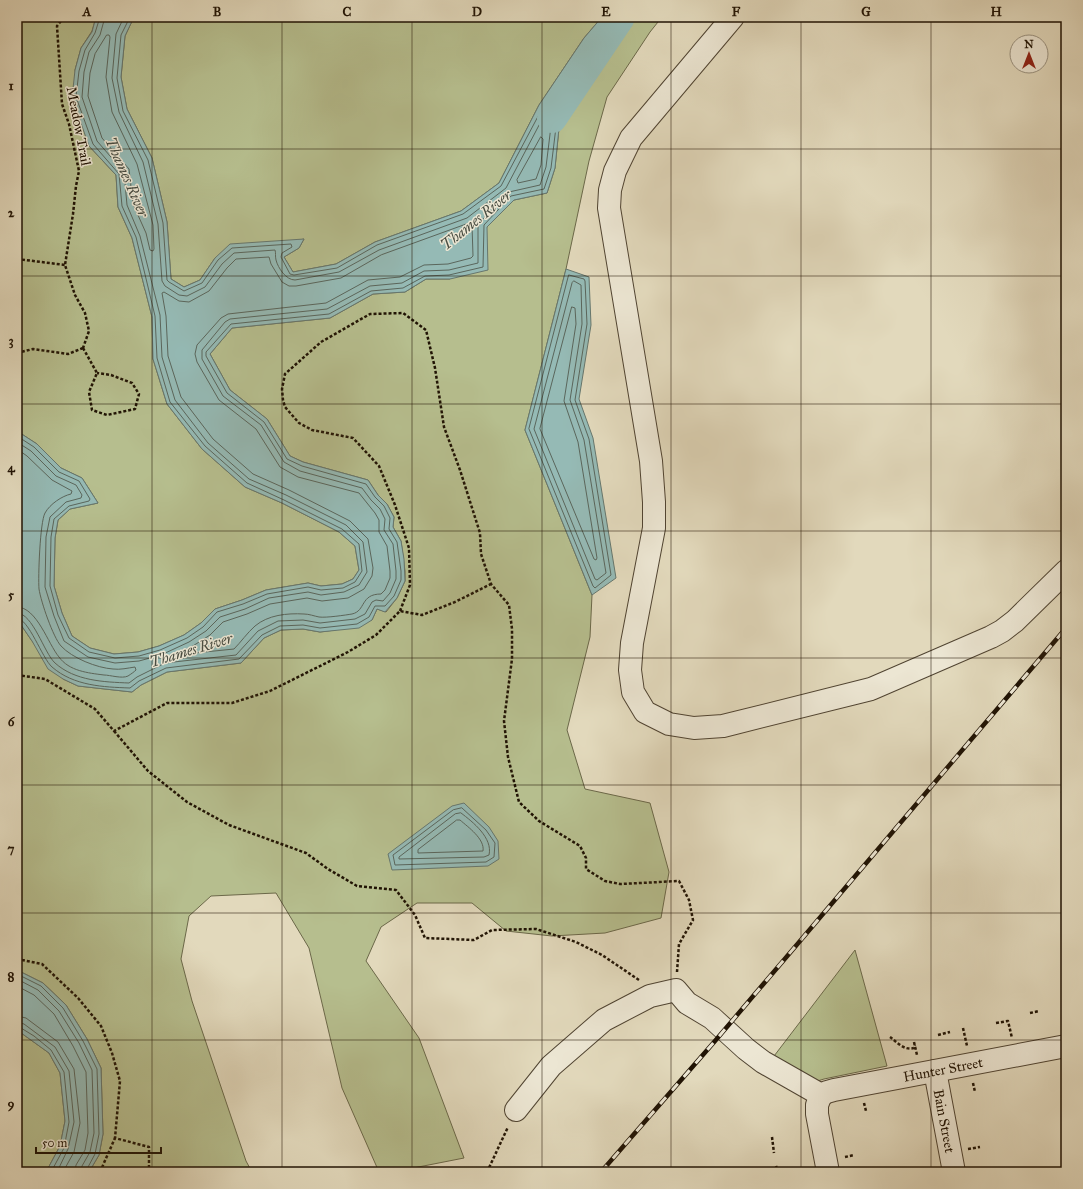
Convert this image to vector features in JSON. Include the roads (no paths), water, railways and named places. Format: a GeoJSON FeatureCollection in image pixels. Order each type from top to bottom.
{"type":"FeatureCollection","features":[{"type":"Feature","properties":{"kind":"street"},"geometry":{"type":"LineString","coordinates":[[733,17],[631,138],[615,171],[610,190],[609,208],[651,461],[654,502],[654,528],[632,643],[630,670],[632,692],[645,712],[669,724],[694,728],[723,726],[845,697],[871,689],[991,637],[1014,622],[1066,571]]}},
{"type":"Feature","properties":{"kind":"street"},"geometry":{"type":"LineString","coordinates":[[516,1110],[551,1066],[604,1020],[650,996],[676,990],[687,1003],[712,1018],[762,1062],[821,1096],[817,1105],[817,1114],[828,1172]]}},
{"type":"Feature","properties":{"kind":"street","name":"Hunter Street"},"geometry":{"type":"LineString","coordinates":[[821,1096],[826,1092],[834,1090],[1066,1046]]}},
{"type":"Feature","properties":{"kind":"street","name":"Bain Street"},"geometry":{"type":"LineString","coordinates":[[935,1071],[954,1172]]}},
{"type":"Feature","properties":{"kind":"water"},"geometry":{"type":"Polygon","coordinates":[[[96,17],[134,17],[125,36],[121,77],[127,109],[152,158],[167,222],[171,279],[184,287],[200,280],[215,258],[230,244],[304,239],[299,248],[284,257],[293,272],[336,264],[375,242],[461,211],[499,183],[539,105],[584,38],[602,17],[629,17],[577,78],[559,128],[555,168],[547,193],[514,200],[487,227],[488,270],[450,279],[426,279],[405,292],[373,294],[330,318],[232,328],[210,354],[230,390],[267,419],[290,456],[303,462],[368,480],[378,495],[387,504],[394,517],[393,527],[401,541],[404,559],[405,581],[397,598],[385,612],[377,609],[372,620],[359,628],[320,632],[303,629],[281,630],[264,638],[241,663],[167,672],[141,685],[132,692],[78,686],[63,679],[48,669],[17,619],[17,431],[37,444],[61,468],[82,478],[98,503],[70,509],[58,520],[55,538],[54,586],[62,613],[72,636],[90,648],[114,654],[138,652],[159,646],[184,635],[201,623],[215,609],[266,590],[308,583],[321,586],[342,584],[353,579],[359,570],[355,546],[339,532],[282,503],[245,487],[202,449],[167,404],[153,359],[152,317],[132,238],[118,207],[116,175],[89,146],[72,98],[75,70],[81,48],[92,32],[96,17]]]}},
{"type":"Feature","properties":{"kind":"water"},"geometry":{"type":"Polygon","coordinates":[[[566,269],[589,277],[591,325],[579,399],[593,438],[616,578],[592,595],[525,430],[566,269]]]}},
{"type":"Feature","properties":{"kind":"water"},"geometry":{"type":"Polygon","coordinates":[[[464,803],[489,827],[498,841],[499,859],[488,866],[392,870],[388,854],[452,806],[464,803]]]}},
{"type":"Feature","properties":{"kind":"water"},"geometry":{"type":"Polygon","coordinates":[[[17,970],[43,983],[66,1005],[87,1039],[101,1068],[103,1134],[99,1155],[89,1172],[46,1172],[60,1146],[65,1121],[60,1073],[49,1053],[17,1030],[17,970]]]}},
{"type":"Feature","properties":{"kind":"waterway","name":"Thames River"},"geometry":{"type":"LineString","coordinates":[[552,118],[620,17]]}},
{"type":"Feature","properties":{"kind":"railway"},"geometry":{"type":"LineString","coordinates":[[601,1172],[715,1041],[1066,628]]}}]}
